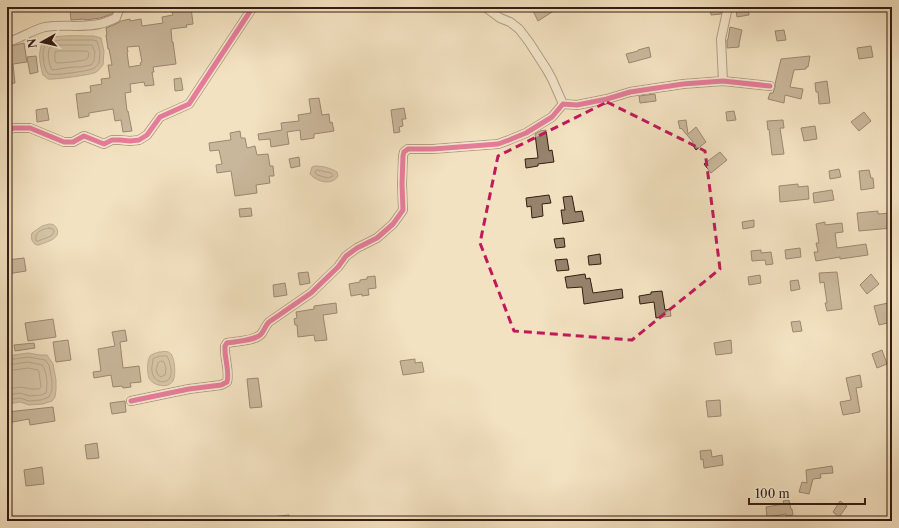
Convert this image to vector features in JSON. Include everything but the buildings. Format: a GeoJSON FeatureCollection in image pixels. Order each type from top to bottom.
{"type":"FeatureCollection","features":[{"type":"Feature","properties":{"kind":"street"},"geometry":{"type":"LineString","coordinates":[[7,42],[15,40],[30,32],[47,27],[60,25],[82,26],[107,22],[116,18],[120,7]]}},
{"type":"Feature","properties":{"kind":"street"},"geometry":{"type":"LineString","coordinates":[[7,130],[14,128],[30,128],[64,142],[74,142],[84,136],[104,144],[112,140],[139,140],[147,136],[160,117],[189,104],[253,7]]}},
{"type":"Feature","properties":{"kind":"street"},"geometry":{"type":"LineString","coordinates":[[485,7],[519,29],[547,70],[563,104]]}},
{"type":"Feature","properties":{"kind":"street"},"geometry":{"type":"LineString","coordinates":[[723,82],[721,39],[728,7]]}},
{"type":"Feature","properties":{"kind":"street"},"geometry":{"type":"LineString","coordinates":[[563,104],[577,105],[607,100],[630,92],[683,84],[723,82],[770,86]]}},
{"type":"Feature","properties":{"kind":"street"},"geometry":{"type":"LineString","coordinates":[[131,401],[189,389],[221,385],[226,382],[228,376],[224,351],[227,343],[256,338],[262,334],[268,322],[311,294],[338,267],[346,256],[357,248],[377,238],[394,224],[403,210],[403,156],[404,152],[408,149],[433,149],[498,144],[526,133],[552,117],[563,104]]}},
{"type":"Feature","properties":{"kind":"highlighted area"},"geometry":{"type":"Polygon","coordinates":[[[607,102],[705,151],[720,269],[632,340],[514,331],[480,243],[498,156],[607,102]]]}},
{"type":"Feature","properties":{"kind":"water"},"geometry":{"type":"Polygon","coordinates":[[[62,36],[94,36],[101,38],[104,51],[103,65],[97,72],[51,79],[48,79],[43,75],[40,49],[43,40],[62,36]]]}},
{"type":"Feature","properties":{"kind":"water"},"geometry":{"type":"Polygon","coordinates":[[[315,166],[332,169],[337,172],[338,176],[332,181],[320,181],[310,174],[312,167],[315,166]]]}},
{"type":"Feature","properties":{"kind":"water"},"geometry":{"type":"Polygon","coordinates":[[[49,224],[54,225],[57,229],[58,232],[55,238],[39,245],[35,244],[32,239],[32,233],[42,226],[49,224]]]}},
{"type":"Feature","properties":{"kind":"water"},"geometry":{"type":"Polygon","coordinates":[[[159,352],[168,352],[171,354],[174,363],[175,371],[173,381],[164,386],[157,385],[151,381],[148,376],[149,358],[150,356],[159,352]]]}},
{"type":"Feature","properties":{"kind":"water"},"geometry":{"type":"Polygon","coordinates":[[[28,353],[47,355],[53,364],[56,380],[55,397],[52,401],[43,404],[29,405],[20,402],[7,404],[7,356],[28,353]]]}},
{"type":"Feature","properties":{"kind":"cycle path"},"geometry":{"type":"LineString","coordinates":[[7,130],[14,128],[30,128],[64,142],[73,142],[84,136],[104,144],[112,140],[139,140],[147,135],[160,117],[189,104],[253,7]]}},
{"type":"Feature","properties":{"kind":"cycle path"},"geometry":{"type":"LineString","coordinates":[[131,401],[189,389],[221,385],[227,382],[228,373],[225,351],[225,346],[227,343],[256,338],[259,336],[269,322],[311,293],[338,267],[346,256],[357,248],[377,238],[393,224],[403,210],[403,156],[404,152],[408,149],[433,149],[498,144],[526,133],[552,117],[563,104],[577,105],[607,99],[630,92],[683,84],[723,81],[770,86]]}}]}
